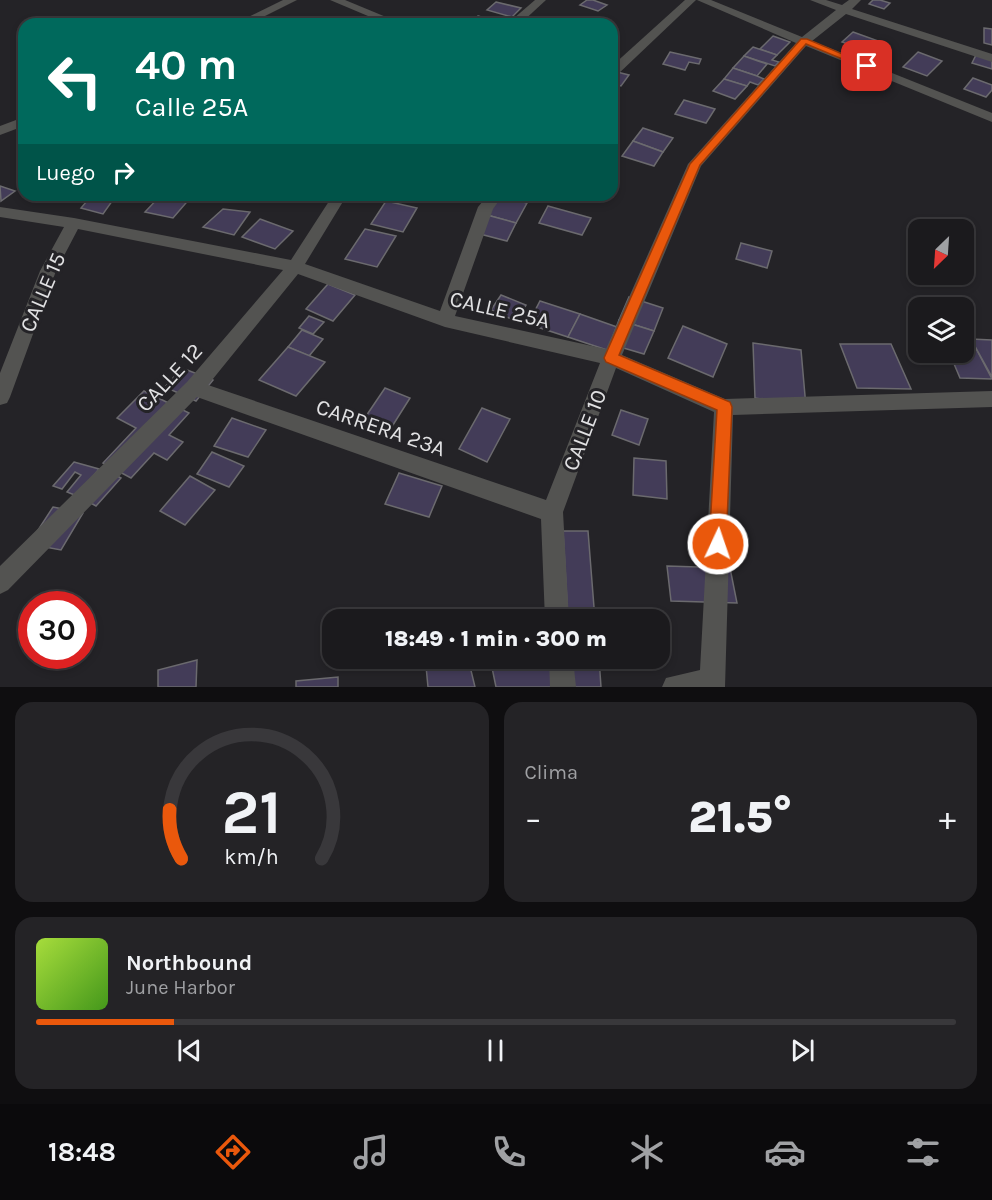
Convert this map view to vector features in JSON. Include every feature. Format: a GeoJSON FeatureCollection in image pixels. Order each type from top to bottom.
{"type":"FeatureCollection","features":[{"type":"Feature","properties":{"kind":"street"},"geometry":{"type":"LineString","coordinates":[[253,18],[292,0]]}},
{"type":"Feature","properties":{"kind":"street"},"geometry":{"type":"LineString","coordinates":[[335,0],[382,18]]}},
{"type":"Feature","properties":{"kind":"street"},"geometry":{"type":"LineString","coordinates":[[618,67],[691,0]]}},
{"type":"Feature","properties":{"kind":"street"},"geometry":{"type":"LineString","coordinates":[[702,0],[992,118]]}},
{"type":"Feature","properties":{"kind":"street"},"geometry":{"type":"LineString","coordinates":[[815,0],[850,5],[992,58]]}},
{"type":"Feature","properties":{"kind":"street"},"geometry":{"type":"LineString","coordinates":[[519,18],[536,1]]}},
{"type":"Feature","properties":{"kind":"street","name":"CALLE 10"},"geometry":{"type":"LineString","coordinates":[[556,609],[552,512],[611,358],[695,164],[804,41],[850,5]]}},
{"type":"Feature","properties":{"kind":"street"},"geometry":{"type":"LineString","coordinates":[[0,131],[18,124]]}},
{"type":"Feature","properties":{"kind":"street","name":"CALLE 12"},"geometry":{"type":"LineString","coordinates":[[5,578],[194,388],[295,267],[336,201]]}},
{"type":"Feature","properties":{"kind":"street"},"geometry":{"type":"LineString","coordinates":[[444,320],[486,207],[491,201]]}},
{"type":"Feature","properties":{"kind":"street","name":"CALLE 25A"},"geometry":{"type":"LineString","coordinates":[[0,212],[74,223],[295,267],[444,320],[611,358],[724,407],[992,399]]}},
{"type":"Feature","properties":{"kind":"street","name":"CALLE 15"},"geometry":{"type":"LineString","coordinates":[[0,397],[48,271],[74,223]]}},
{"type":"Feature","properties":{"kind":"street","name":"CARRERA 23A"},"geometry":{"type":"LineString","coordinates":[[194,388],[552,512]]}},
{"type":"Feature","properties":{"kind":"street"},"geometry":{"type":"LineString","coordinates":[[675,687],[712,684],[724,407]]}},
{"type":"Feature","properties":{"kind":"street"},"geometry":{"type":"LineString","coordinates":[[562,669],[563,687]]}},
{"type":"Feature","properties":{"kind":"building"},"geometry":{"type":"Polygon","coordinates":[[[587,0],[607,5],[598,11],[580,5],[587,0]]]}},
{"type":"Feature","properties":{"kind":"building"},"geometry":{"type":"Polygon","coordinates":[[[873,0],[890,3],[884,9],[869,4],[873,0]]]}},
{"type":"Feature","properties":{"kind":"building"},"geometry":{"type":"Polygon","coordinates":[[[496,2],[521,8],[512,17],[487,10],[496,2]]]}},
{"type":"Feature","properties":{"kind":"building"},"geometry":{"type":"Polygon","coordinates":[[[984,28],[992,29],[992,45],[984,43],[984,28]]]}},
{"type":"Feature","properties":{"kind":"building"},"geometry":{"type":"Polygon","coordinates":[[[853,32],[881,42],[870,52],[842,42],[853,32]]]}},
{"type":"Feature","properties":{"kind":"building"},"geometry":{"type":"Polygon","coordinates":[[[773,36],[790,42],[777,55],[760,49],[773,36]]]}},
{"type":"Feature","properties":{"kind":"building"},"geometry":{"type":"Polygon","coordinates":[[[753,47],[777,55],[772,60],[779,62],[775,66],[744,56],[753,47]]]}},
{"type":"Feature","properties":{"kind":"building"},"geometry":{"type":"Polygon","coordinates":[[[670,52],[701,59],[699,64],[689,62],[685,70],[663,64],[670,52]]]}},
{"type":"Feature","properties":{"kind":"building"},"geometry":{"type":"Polygon","coordinates":[[[918,52],[942,61],[927,76],[903,67],[918,52]]]}},
{"type":"Feature","properties":{"kind":"building"},"geometry":{"type":"Polygon","coordinates":[[[976,55],[992,60],[992,69],[972,63],[976,55]]]}},
{"type":"Feature","properties":{"kind":"building"},"geometry":{"type":"Polygon","coordinates":[[[744,56],[767,64],[757,76],[733,68],[744,56]]]}},
{"type":"Feature","properties":{"kind":"building"},"geometry":{"type":"Polygon","coordinates":[[[733,68],[764,79],[758,85],[750,82],[747,86],[724,79],[733,68]]]}},
{"type":"Feature","properties":{"kind":"building"},"geometry":{"type":"Polygon","coordinates":[[[618,72],[629,75],[621,86],[618,85],[618,72]]]}},
{"type":"Feature","properties":{"kind":"building"},"geometry":{"type":"Polygon","coordinates":[[[973,78],[992,85],[992,90],[986,97],[964,89],[973,78]]]}},
{"type":"Feature","properties":{"kind":"building"},"geometry":{"type":"Polygon","coordinates":[[[724,79],[747,86],[735,99],[713,91],[724,79]]]}},
{"type":"Feature","properties":{"kind":"building"},"geometry":{"type":"Polygon","coordinates":[[[684,100],[715,109],[706,123],[675,114],[684,100]]]}},
{"type":"Feature","properties":{"kind":"building"},"geometry":{"type":"Polygon","coordinates":[[[643,128],[673,138],[663,152],[633,141],[643,128]]]}},
{"type":"Feature","properties":{"kind":"building"},"geometry":{"type":"Polygon","coordinates":[[[633,141],[663,152],[654,166],[622,156],[633,141]]]}},
{"type":"Feature","properties":{"kind":"building"},"geometry":{"type":"Polygon","coordinates":[[[0,186],[15,191],[1,201],[0,186]]]}},
{"type":"Feature","properties":{"kind":"building"},"geometry":{"type":"Polygon","coordinates":[[[87,201],[112,201],[103,214],[81,208],[87,201]]]}},
{"type":"Feature","properties":{"kind":"building"},"geometry":{"type":"Polygon","coordinates":[[[155,201],[188,201],[173,218],[145,212],[155,201]]]}},
{"type":"Feature","properties":{"kind":"building"},"geometry":{"type":"Polygon","coordinates":[[[386,201],[417,208],[403,232],[371,224],[386,201]]]}},
{"type":"Feature","properties":{"kind":"building"},"geometry":{"type":"Polygon","coordinates":[[[495,201],[527,203],[516,223],[487,215],[495,201]]]}},
{"type":"Feature","properties":{"kind":"building"},"geometry":{"type":"Polygon","coordinates":[[[548,206],[591,218],[582,235],[539,223],[548,206]]]}},
{"type":"Feature","properties":{"kind":"building"},"geometry":{"type":"Polygon","coordinates":[[[223,209],[250,212],[234,235],[203,227],[223,209]]]}},
{"type":"Feature","properties":{"kind":"building"},"geometry":{"type":"Polygon","coordinates":[[[487,215],[516,223],[507,241],[476,233],[487,215]]]}},
{"type":"Feature","properties":{"kind":"building"},"geometry":{"type":"Polygon","coordinates":[[[260,219],[293,231],[275,249],[242,237],[260,219]]]}},
{"type":"Feature","properties":{"kind":"building"},"geometry":{"type":"Polygon","coordinates":[[[365,229],[396,236],[377,267],[345,259],[365,229]]]}},
{"type":"Feature","properties":{"kind":"building"},"geometry":{"type":"Polygon","coordinates":[[[741,243],[772,251],[767,268],[736,259],[741,243]]]}},
{"type":"Feature","properties":{"kind":"building"},"geometry":{"type":"Polygon","coordinates":[[[328,284],[355,295],[333,321],[306,309],[328,284]]]}},
{"type":"Feature","properties":{"kind":"building"},"geometry":{"type":"Polygon","coordinates":[[[501,295],[526,305],[516,321],[491,310],[501,295]]]}},
{"type":"Feature","properties":{"kind":"building"},"geometry":{"type":"Polygon","coordinates":[[[629,297],[663,308],[654,331],[619,320],[629,297]]]}},
{"type":"Feature","properties":{"kind":"building"},"geometry":{"type":"Polygon","coordinates":[[[540,301],[580,314],[568,337],[528,324],[540,301]]]}},
{"type":"Feature","properties":{"kind":"building"},"geometry":{"type":"Polygon","coordinates":[[[580,314],[617,327],[607,350],[568,337],[580,314]]]}},
{"type":"Feature","properties":{"kind":"building"},"geometry":{"type":"Polygon","coordinates":[[[309,316],[324,322],[313,334],[299,328],[309,316]]]}},
{"type":"Feature","properties":{"kind":"building"},"geometry":{"type":"Polygon","coordinates":[[[619,320],[654,331],[644,354],[610,344],[619,320]]]}},
{"type":"Feature","properties":{"kind":"building"},"geometry":{"type":"Polygon","coordinates":[[[683,326],[727,344],[713,377],[668,358],[683,326]]]}},
{"type":"Feature","properties":{"kind":"building"},"geometry":{"type":"Polygon","coordinates":[[[302,330],[323,339],[309,356],[288,347],[302,330]]]}},
{"type":"Feature","properties":{"kind":"building"},"geometry":{"type":"Polygon","coordinates":[[[974,339],[992,340],[992,377],[974,344],[974,339]]]}},
{"type":"Feature","properties":{"kind":"building"},"geometry":{"type":"Polygon","coordinates":[[[753,343],[801,350],[806,407],[755,398],[753,343]]]}},
{"type":"Feature","properties":{"kind":"building"},"geometry":{"type":"Polygon","coordinates":[[[840,344],[891,344],[911,389],[857,388],[840,344]]]}},
{"type":"Feature","properties":{"kind":"building"},"geometry":{"type":"Polygon","coordinates":[[[974,345],[992,379],[960,378],[954,363],[974,363],[974,345]]]}},
{"type":"Feature","properties":{"kind":"building"},"geometry":{"type":"Polygon","coordinates":[[[288,347],[325,362],[296,396],[259,380],[288,347]]]}},
{"type":"Feature","properties":{"kind":"building"},"geometry":{"type":"Polygon","coordinates":[[[182,368],[213,380],[196,401],[165,387],[182,368]]]}},
{"type":"Feature","properties":{"kind":"building"},"geometry":{"type":"Polygon","coordinates":[[[385,388],[410,398],[386,436],[360,425],[385,388]]]}},
{"type":"Feature","properties":{"kind":"building"},"geometry":{"type":"Polygon","coordinates":[[[144,391],[189,413],[169,435],[183,442],[167,460],[154,453],[131,478],[103,463],[136,428],[117,418],[144,391]]]}},
{"type":"Feature","properties":{"kind":"building"},"geometry":{"type":"Polygon","coordinates":[[[482,408],[510,419],[487,462],[459,449],[482,408]]]}},
{"type":"Feature","properties":{"kind":"building"},"geometry":{"type":"Polygon","coordinates":[[[621,410],[648,419],[639,445],[612,435],[621,410]]]}},
{"type":"Feature","properties":{"kind":"building"},"geometry":{"type":"Polygon","coordinates":[[[232,418],[266,430],[248,457],[214,446],[232,418]]]}},
{"type":"Feature","properties":{"kind":"building"},"geometry":{"type":"Polygon","coordinates":[[[212,452],[244,466],[229,487],[197,474],[212,452]]]}},
{"type":"Feature","properties":{"kind":"building"},"geometry":{"type":"Polygon","coordinates":[[[634,458],[666,461],[667,499],[633,495],[634,458]]]}},
{"type":"Feature","properties":{"kind":"building"},"geometry":{"type":"Polygon","coordinates":[[[74,462],[99,469],[77,496],[67,492],[81,475],[75,472],[62,489],[53,486],[74,462]]]}},
{"type":"Feature","properties":{"kind":"building"},"geometry":{"type":"Polygon","coordinates":[[[106,470],[121,478],[96,506],[80,497],[106,470]]]}},
{"type":"Feature","properties":{"kind":"building"},"geometry":{"type":"Polygon","coordinates":[[[399,473],[442,486],[429,517],[385,504],[399,473]]]}},
{"type":"Feature","properties":{"kind":"building"},"geometry":{"type":"Polygon","coordinates":[[[190,476],[215,490],[185,525],[160,511],[190,476]]]}},
{"type":"Feature","properties":{"kind":"building"},"geometry":{"type":"Polygon","coordinates":[[[53,507],[83,513],[61,550],[29,544],[53,507]]]}},
{"type":"Feature","properties":{"kind":"building"},"geometry":{"type":"Polygon","coordinates":[[[563,531],[588,531],[594,609],[567,609],[563,531]]]}},
{"type":"Feature","properties":{"kind":"building"},"geometry":{"type":"Polygon","coordinates":[[[667,566],[730,568],[737,603],[671,601],[667,566]]]}},
{"type":"Feature","properties":{"kind":"building"},"geometry":{"type":"Polygon","coordinates":[[[197,660],[196,687],[158,687],[158,670],[197,660]]]}},
{"type":"Feature","properties":{"kind":"building"},"geometry":{"type":"Polygon","coordinates":[[[426,669],[471,669],[475,687],[428,687],[426,669]]]}},
{"type":"Feature","properties":{"kind":"building"},"geometry":{"type":"Polygon","coordinates":[[[492,669],[568,669],[571,687],[496,687],[492,669]]]}},
{"type":"Feature","properties":{"kind":"building"},"geometry":{"type":"Polygon","coordinates":[[[571,669],[600,669],[601,687],[572,687],[571,669]]]}},
{"type":"Feature","properties":{"kind":"building"},"geometry":{"type":"Polygon","coordinates":[[[338,677],[338,687],[296,687],[296,681],[338,677]]]}},
{"type":"Feature","properties":{"kind":"route"},"geometry":{"type":"LineString","coordinates":[[718,544],[724,407],[611,358],[695,164],[804,41],[867,66]]}}]}
